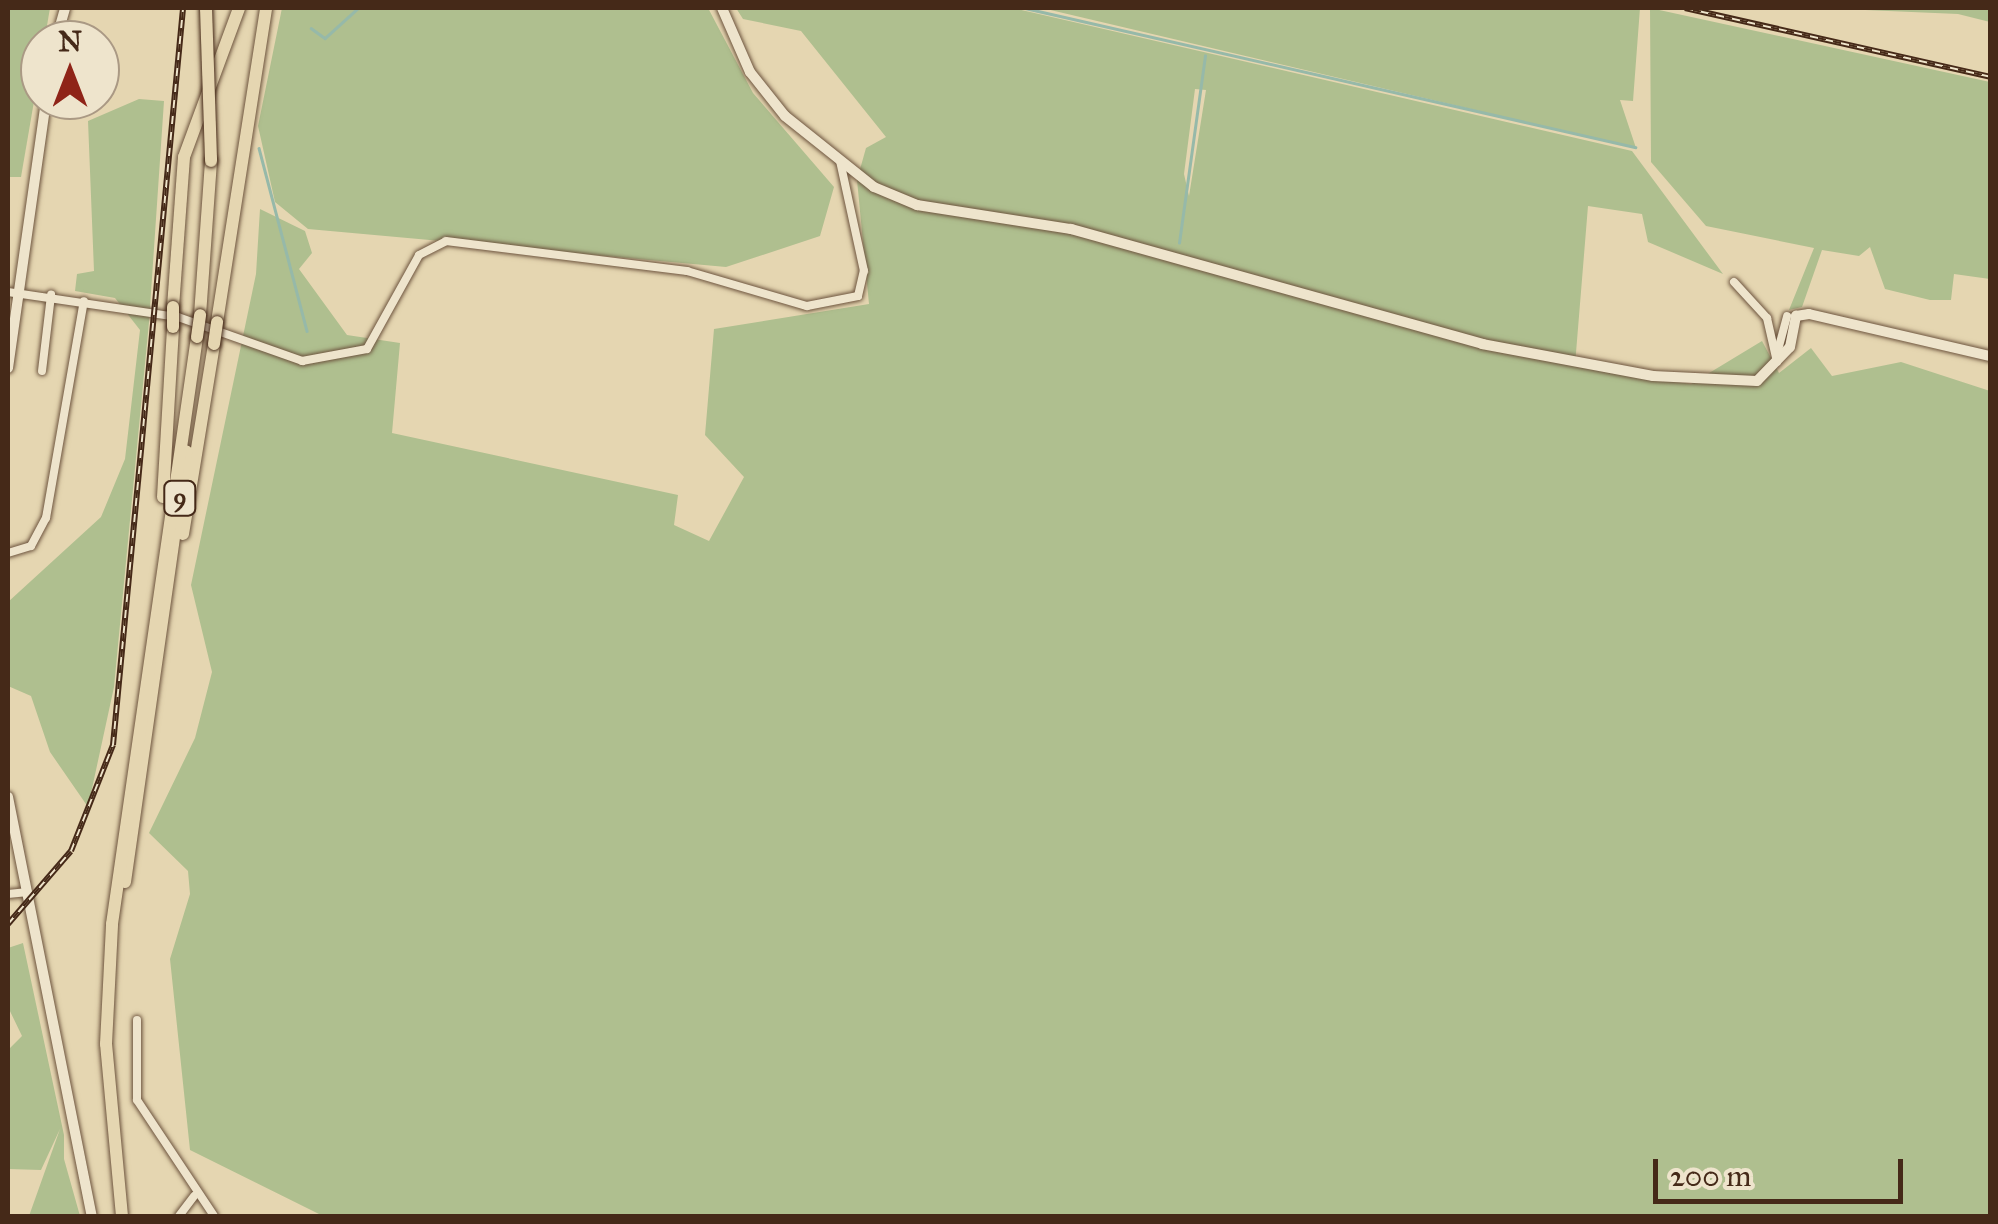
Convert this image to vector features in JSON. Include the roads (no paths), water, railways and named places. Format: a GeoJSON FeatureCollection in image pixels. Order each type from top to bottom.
{"type":"FeatureCollection","features":[{"type":"Feature","properties":{"kind":"main road","name":"9"},"geometry":{"type":"LineString","coordinates":[[109,1089],[119,925],[200,315],[210,161],[206,8]]}},
{"type":"Feature","properties":{"kind":"main road","name":"9"},"geometry":{"type":"LineString","coordinates":[[156,599],[184,157],[239,8]]}},
{"type":"Feature","properties":{"kind":"main road","name":"9"},"geometry":{"type":"LineString","coordinates":[[156,659],[214,344],[266,8]]}},
{"type":"Feature","properties":{"kind":"main road","name":"9"},"geometry":{"type":"LineString","coordinates":[[122,1216],[109,1089],[114,908],[197,337]]}},
{"type":"Feature","properties":{"kind":"street"},"geometry":{"type":"LineString","coordinates":[[722,8],[750,72],[840,160],[916,205],[1071,229],[1482,344],[1689,380],[1756,381],[1778,362],[1792,316]]}},
{"type":"Feature","properties":{"kind":"street"},"geometry":{"type":"LineString","coordinates":[[8,368],[13,292],[43,120]]}},
{"type":"Feature","properties":{"kind":"street"},"geometry":{"type":"LineString","coordinates":[[13,292],[178,317],[302,361],[367,348],[419,255],[446,241],[687,271],[784,305],[838,301],[858,296],[864,271],[840,160]]}},
{"type":"Feature","properties":{"kind":"street"},"geometry":{"type":"LineString","coordinates":[[1734,282],[1767,318],[1778,362]]}},
{"type":"Feature","properties":{"kind":"street"},"geometry":{"type":"LineString","coordinates":[[42,371],[51,296]]}},
{"type":"Feature","properties":{"kind":"street"},"geometry":{"type":"LineString","coordinates":[[8,553],[31,546],[46,518],[84,300]]}},
{"type":"Feature","properties":{"kind":"street"},"geometry":{"type":"LineString","coordinates":[[1767,318],[1792,316],[1990,356]]}},
{"type":"Feature","properties":{"kind":"street"},"geometry":{"type":"LineString","coordinates":[[8,797],[92,1216]]}},
{"type":"Feature","properties":{"kind":"street"},"geometry":{"type":"LineString","coordinates":[[8,894],[28,892]]}},
{"type":"Feature","properties":{"kind":"street"},"geometry":{"type":"LineString","coordinates":[[137,1020],[137,1100],[194,1196],[214,1216]]}},
{"type":"Feature","properties":{"kind":"street"},"geometry":{"type":"LineString","coordinates":[[179,1216],[194,1196]]}},
{"type":"Feature","properties":{"kind":"waterway"},"geometry":{"type":"LineString","coordinates":[[311,28],[325,38],[358,8]]}},
{"type":"Feature","properties":{"kind":"waterway"},"geometry":{"type":"LineString","coordinates":[[1025,8],[1635,147]]}},
{"type":"Feature","properties":{"kind":"waterway"},"geometry":{"type":"LineString","coordinates":[[1179,243],[1205,56]]}},
{"type":"Feature","properties":{"kind":"waterway"},"geometry":{"type":"LineString","coordinates":[[259,148],[307,331]]}},
{"type":"Feature","properties":{"kind":"railway"},"geometry":{"type":"LineString","coordinates":[[8,924],[71,851],[113,745],[183,8]]}},
{"type":"Feature","properties":{"kind":"railway"},"geometry":{"type":"LineString","coordinates":[[1685,8],[1990,77]]}}]}
